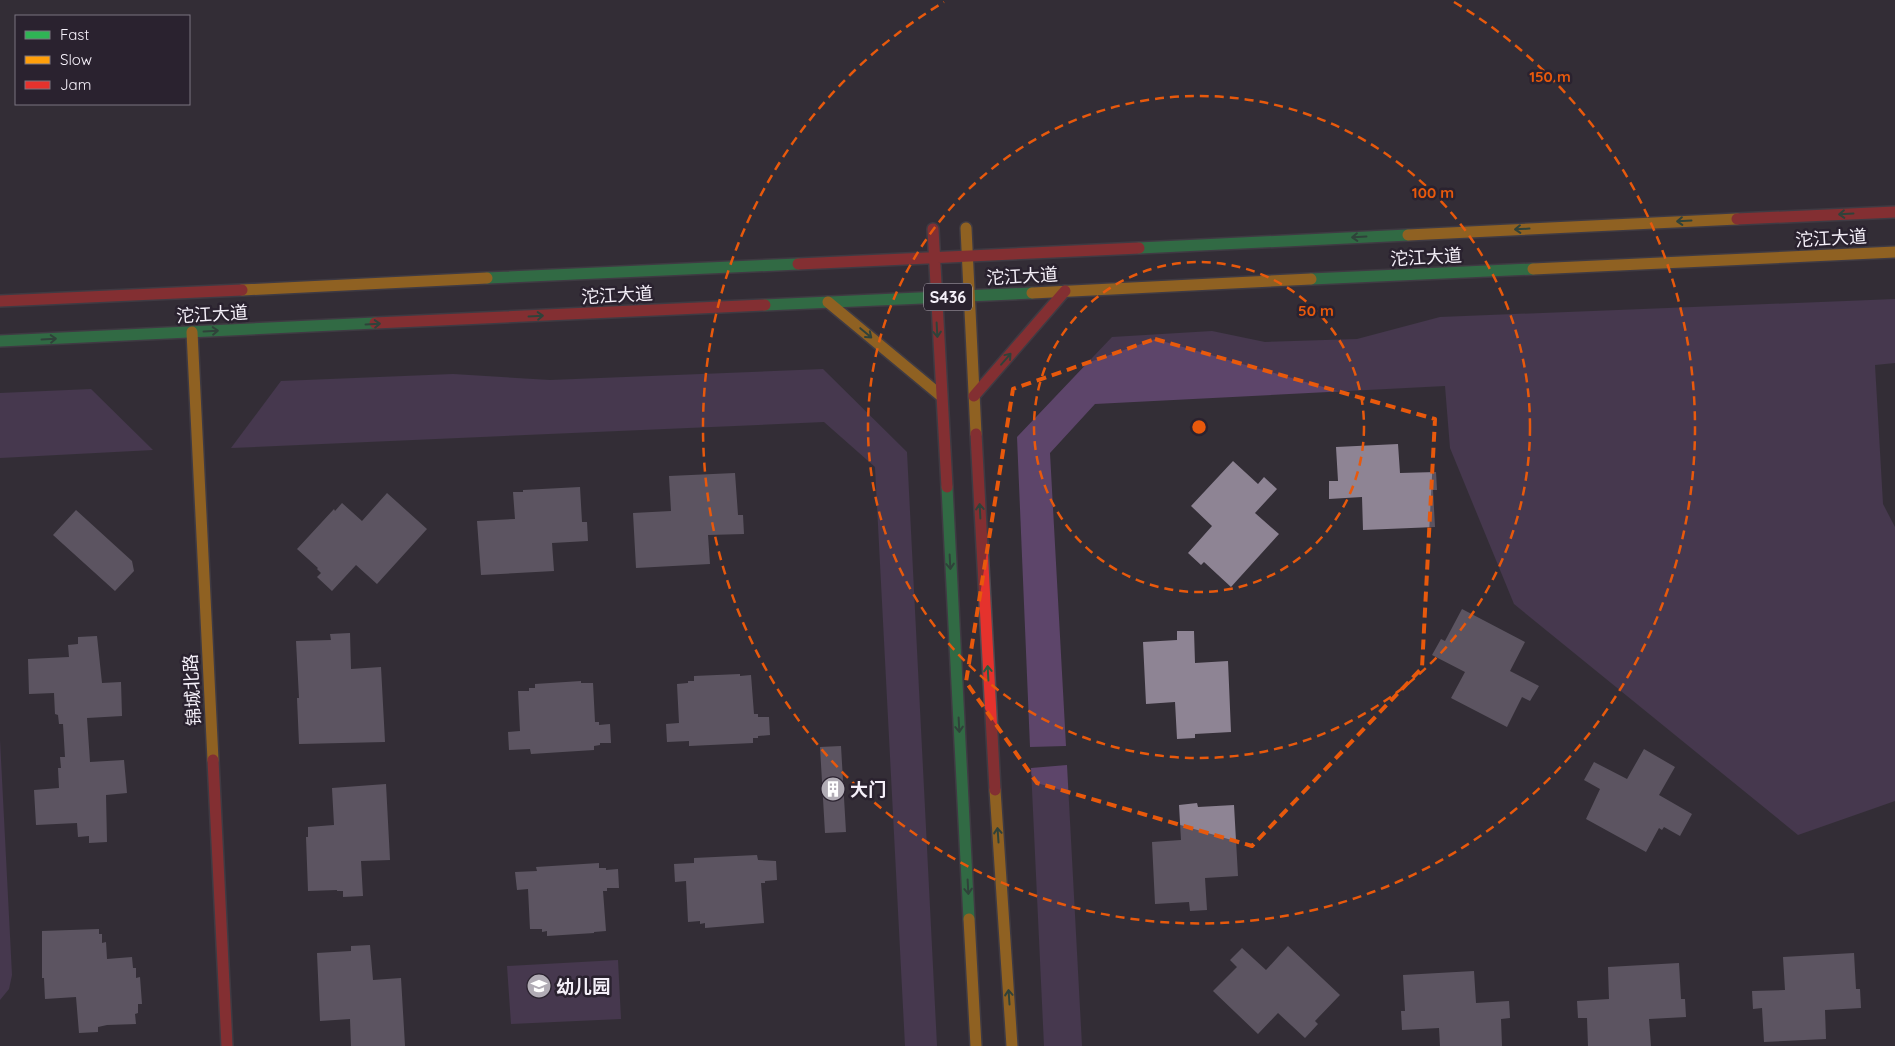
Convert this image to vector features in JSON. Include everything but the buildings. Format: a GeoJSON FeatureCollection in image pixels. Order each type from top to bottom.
{"type":"FeatureCollection","features":[{"type":"Feature","properties":{"kind":"main road","name":"沱江大道"},"geometry":{"type":"LineString","coordinates":[[0,301],[1895,212]]}},
{"type":"Feature","properties":{"kind":"main road"},"geometry":{"type":"LineString","coordinates":[[966,228],[993,759],[1012,1046]]}},
{"type":"Feature","properties":{"kind":"main road"},"geometry":{"type":"LineString","coordinates":[[933,229],[940,395],[976,1046]]}},
{"type":"Feature","properties":{"kind":"main road","name":"沱江大道"},"geometry":{"type":"LineString","coordinates":[[0,341],[1895,252]]}},
{"type":"Feature","properties":{"kind":"main road"},"geometry":{"type":"LineString","coordinates":[[974,396],[1065,291]]}},
{"type":"Feature","properties":{"kind":"main road"},"geometry":{"type":"LineString","coordinates":[[828,302],[940,395]]}},
{"type":"Feature","properties":{"kind":"main road","name":"锦城北路"},"geometry":{"type":"LineString","coordinates":[[192,332],[227,1046]]}},
{"type":"Feature","properties":{"kind":"highlighted area"},"geometry":{"type":"Polygon","coordinates":[[[1155,339],[1435,419],[1422,668],[1252,846],[1037,783],[966,682],[1013,389],[1155,339]]]}},
{"type":"Feature","properties":{"kind":"shaded area"},"geometry":{"type":"Polygon","coordinates":[[[1895,299],[1895,363],[1875,365],[1883,504],[1895,527],[1895,801],[1798,835],[1514,604],[1450,448],[1445,386],[1095,404],[1050,453],[1066,746],[1030,747],[1017,437],[1112,337],[1212,331],[1265,342],[1357,339],[1440,317],[1895,299]]]}},
{"type":"Feature","properties":{"kind":"shaded area"},"geometry":{"type":"Polygon","coordinates":[[[823,369],[907,452],[937,1046],[905,1046],[875,467],[824,422],[231,448],[281,381],[453,374],[550,380],[823,369]]]}},
{"type":"Feature","properties":{"kind":"shaded area"},"geometry":{"type":"Polygon","coordinates":[[[91,389],[153,450],[0,458],[0,393],[91,389]]]}},
{"type":"Feature","properties":{"kind":"shaded area"},"geometry":{"type":"Polygon","coordinates":[[[0,740],[12,975],[9,989],[0,1000],[0,740]]]}},
{"type":"Feature","properties":{"kind":"shaded area"},"geometry":{"type":"Polygon","coordinates":[[[1067,765],[1082,1046],[1044,1046],[1031,768],[1067,765]]]}},
{"type":"Feature","properties":{"kind":"shaded area"},"geometry":{"type":"Polygon","coordinates":[[[618,960],[621,1019],[511,1024],[507,966],[618,960]]]}},
{"type":"Feature","properties":{"kind":"traffic: fast"},"geometry":{"type":"LineString","coordinates":[[1139,248],[1408,235]]}},
{"type":"Feature","properties":{"kind":"traffic: fast"},"geometry":{"type":"LineString","coordinates":[[487,278],[798,264]]}},
{"type":"Feature","properties":{"kind":"traffic: fast"},"geometry":{"type":"LineString","coordinates":[[1311,279],[1533,269]]}},
{"type":"Feature","properties":{"kind":"traffic: fast"},"geometry":{"type":"LineString","coordinates":[[765,305],[1032,293]]}},
{"type":"Feature","properties":{"kind":"traffic: fast"},"geometry":{"type":"LineString","coordinates":[[0,341],[375,323]]}},
{"type":"Feature","properties":{"kind":"traffic: fast"},"geometry":{"type":"LineString","coordinates":[[947,487],[969,919]]}},
{"type":"Feature","properties":{"kind":"traffic: slow"},"geometry":{"type":"LineString","coordinates":[[1408,235],[1737,219]]}},
{"type":"Feature","properties":{"kind":"traffic: slow"},"geometry":{"type":"LineString","coordinates":[[966,228],[976,434]]}},
{"type":"Feature","properties":{"kind":"traffic: slow"},"geometry":{"type":"LineString","coordinates":[[1533,269],[1895,252]]}},
{"type":"Feature","properties":{"kind":"traffic: slow"},"geometry":{"type":"LineString","coordinates":[[242,290],[487,278]]}},
{"type":"Feature","properties":{"kind":"traffic: slow"},"geometry":{"type":"LineString","coordinates":[[1032,293],[1311,279]]}},
{"type":"Feature","properties":{"kind":"traffic: slow"},"geometry":{"type":"LineString","coordinates":[[828,302],[940,395]]}},
{"type":"Feature","properties":{"kind":"traffic: slow"},"geometry":{"type":"LineString","coordinates":[[192,332],[213,760]]}},
{"type":"Feature","properties":{"kind":"traffic: slow"},"geometry":{"type":"LineString","coordinates":[[995,790],[1012,1046]]}},
{"type":"Feature","properties":{"kind":"traffic: slow"},"geometry":{"type":"LineString","coordinates":[[969,919],[976,1046]]}},
{"type":"Feature","properties":{"kind":"traffic: jam"},"geometry":{"type":"LineString","coordinates":[[1737,219],[1895,212]]}},
{"type":"Feature","properties":{"kind":"traffic: jam"},"geometry":{"type":"LineString","coordinates":[[933,229],[947,487]]}},
{"type":"Feature","properties":{"kind":"traffic: jam"},"geometry":{"type":"LineString","coordinates":[[798,264],[1139,248]]}},
{"type":"Feature","properties":{"kind":"traffic: jam"},"geometry":{"type":"LineString","coordinates":[[0,301],[242,290]]}},
{"type":"Feature","properties":{"kind":"traffic: jam"},"geometry":{"type":"LineString","coordinates":[[974,396],[1065,291]]}},
{"type":"Feature","properties":{"kind":"traffic: jam"},"geometry":{"type":"LineString","coordinates":[[375,323],[765,305]]}},
{"type":"Feature","properties":{"kind":"traffic: jam"},"geometry":{"type":"LineString","coordinates":[[976,434],[995,790]]}},
{"type":"Feature","properties":{"kind":"traffic: jam"},"geometry":{"type":"LineString","coordinates":[[213,760],[227,1046]]}},
{"type":"Feature","properties":{"kind":"place","name":"大门"},"geometry":{"type":"Point","coordinates":[833,789]}},
{"type":"Feature","properties":{"kind":"place","name":"幼儿园"},"geometry":{"type":"Point","coordinates":[539,986]}}]}
